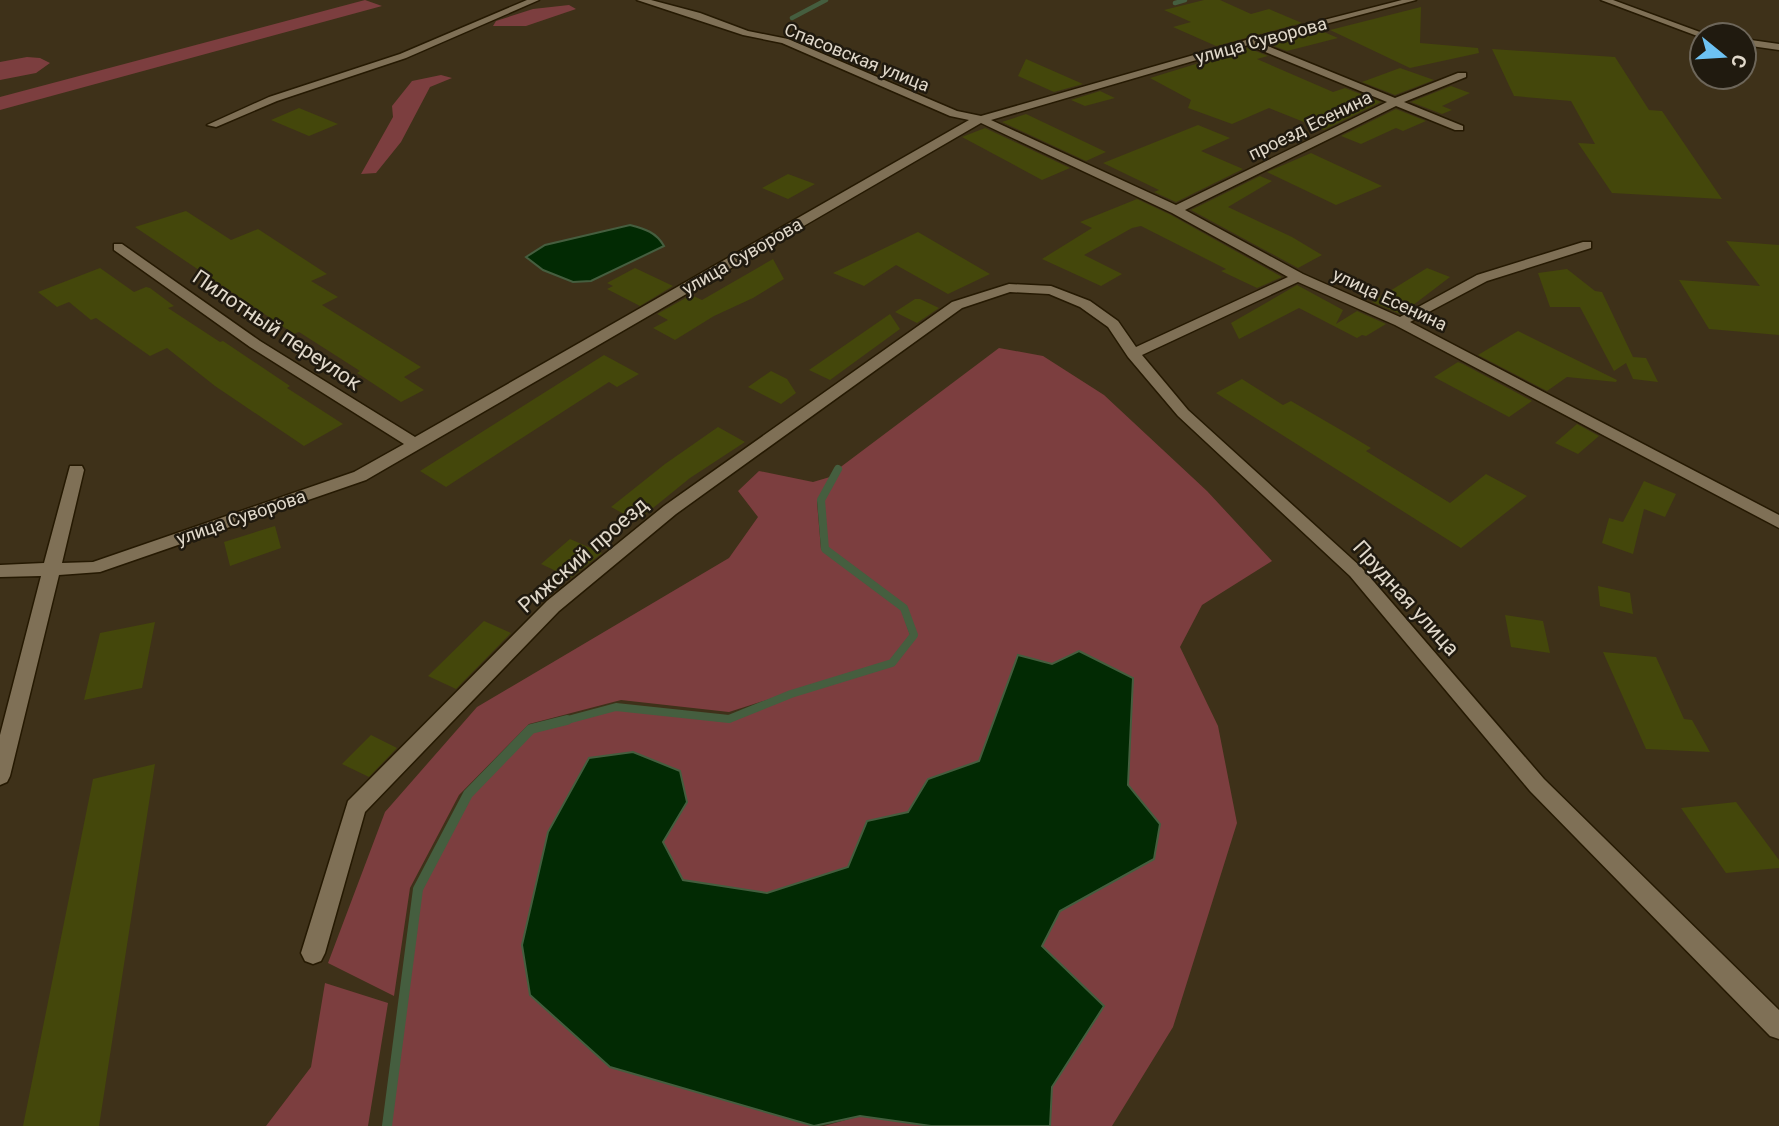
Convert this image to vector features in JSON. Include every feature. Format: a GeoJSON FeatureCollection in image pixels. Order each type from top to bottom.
{"type":"FeatureCollection","features":[{"type":"Feature","properties":{"kind":"street"},"geometry":{"type":"LineString","coordinates":[[212,125],[273,99],[403,56],[535,0]]}},
{"type":"Feature","properties":{"kind":"street","name":"Спасовская улица"},"geometry":{"type":"LineString","coordinates":[[641,0],[697,15],[746,33],[785,41],[954,114],[981,119]]}},
{"type":"Feature","properties":{"kind":"street","name":"улица Суворова"},"geometry":{"type":"LineString","coordinates":[[5,570],[94,568],[360,476],[964,126],[981,119],[1249,42],[1412,0]]}},
{"type":"Feature","properties":{"kind":"street"},"geometry":{"type":"LineString","coordinates":[[1605,0],[1688,30]]}},
{"type":"Feature","properties":{"kind":"street"},"geometry":{"type":"LineString","coordinates":[[1249,42],[1459,128]]}},
{"type":"Feature","properties":{"kind":"street"},"geometry":{"type":"LineString","coordinates":[[1758,45],[1779,47]]}},
{"type":"Feature","properties":{"kind":"street","name":"проезд Есенина"},"geometry":{"type":"LineString","coordinates":[[1176,210],[1395,102],[1462,75]]}},
{"type":"Feature","properties":{"kind":"street","name":"улица Есенина"},"geometry":{"type":"LineString","coordinates":[[981,119],[1176,210],[1298,277],[1400,323],[1779,522]]}},
{"type":"Feature","properties":{"kind":"street"},"geometry":{"type":"LineString","coordinates":[[1400,323],[1482,278],[1587,245]]}},
{"type":"Feature","properties":{"kind":"street","name":"Пилотный переулок"},"geometry":{"type":"LineString","coordinates":[[118,247],[255,344],[415,444]]}},
{"type":"Feature","properties":{"kind":"street"},"geometry":{"type":"LineString","coordinates":[[1133,354],[1298,277]]}},
{"type":"Feature","properties":{"kind":"street","name":"Прудная улица"},"geometry":{"type":"LineString","coordinates":[[957,305],[1009,288],[1051,290],[1085,304],[1114,324],[1133,354],[1183,413],[1356,572],[1537,785],[1609,860],[1779,1027]]}},
{"type":"Feature","properties":{"kind":"street","name":"Рижский проезд"},"geometry":{"type":"LineString","coordinates":[[313,953],[356,807],[553,606],[670,510],[957,305]]}},
{"type":"Feature","properties":{"kind":"street"},"geometry":{"type":"LineString","coordinates":[[0,776],[76,470]]}},
{"type":"Feature","properties":{"kind":"shaded area"},"geometry":{"type":"Polygon","coordinates":[[[365,0],[382,6],[0,110],[0,97],[365,0]]]}},
{"type":"Feature","properties":{"kind":"shaded area"},"geometry":{"type":"Polygon","coordinates":[[[569,5],[576,9],[526,26],[493,26],[496,21],[533,9],[569,5]]]}},
{"type":"Feature","properties":{"kind":"shaded area"},"geometry":{"type":"Polygon","coordinates":[[[27,57],[40,58],[50,63],[36,73],[0,80],[0,62],[27,57]]]}},
{"type":"Feature","properties":{"kind":"shaded area"},"geometry":{"type":"Polygon","coordinates":[[[441,75],[452,78],[430,87],[401,142],[376,173],[361,174],[393,117],[392,106],[412,81],[441,75]]]}},
{"type":"Feature","properties":{"kind":"shaded area"},"geometry":{"type":"Polygon","coordinates":[[[630,225],[650,232],[664,246],[591,281],[573,282],[543,270],[526,257],[545,245],[630,225]]]}},
{"type":"Feature","properties":{"kind":"shaded area"},"geometry":{"type":"Polygon","coordinates":[[[999,348],[1043,356],[1104,395],[1207,491],[1272,561],[1202,605],[1180,647],[1218,726],[1237,823],[1173,1027],[1112,1126],[1050,1126],[1052,1087],[1104,1006],[1041,947],[1060,911],[1154,859],[1160,825],[1128,785],[1133,678],[1079,651],[1052,664],[1018,656],[979,761],[928,779],[908,812],[867,821],[848,867],[767,894],[683,881],[663,842],[610,1067],[814,1126],[387,1126],[418,889],[468,794],[531,729],[616,707],[729,719],[791,694],[892,663],[913,635],[904,608],[825,549],[821,500],[838,469],[999,348]],[[680,771],[663,841],[687,802],[680,771]]]}},
{"type":"Feature","properties":{"kind":"shaded area"},"geometry":{"type":"Polygon","coordinates":[[[759,471],[813,482],[830,477],[817,502],[821,549],[901,609],[910,635],[891,660],[729,712],[621,700],[529,724],[459,795],[410,888],[394,996],[328,963],[385,812],[477,707],[729,558],[758,517],[738,491],[759,471]]]}},
{"type":"Feature","properties":{"kind":"shaded area"},"geometry":{"type":"Polygon","coordinates":[[[1079,651],[1133,678],[1128,785],[1160,824],[1154,859],[1060,911],[1042,946],[1104,1006],[1052,1087],[1050,1126],[931,1126],[860,1116],[814,1126],[610,1067],[530,995],[522,945],[548,832],[589,758],[633,752],[680,771],[687,802],[663,842],[683,880],[767,893],[848,867],[867,821],[908,812],[928,779],[979,761],[1018,655],[1052,664],[1079,651]]]}},
{"type":"Feature","properties":{"kind":"shaded area"},"geometry":{"type":"Polygon","coordinates":[[[325,983],[388,1003],[368,1126],[266,1126],[311,1067],[325,983]]]}},
{"type":"Feature","properties":{"kind":"shaded area"},"geometry":{"type":"Polygon","coordinates":[[[860,1116],[929,1124],[931,1126],[824,1126],[860,1116]]]}},
{"type":"Feature","properties":{"kind":"building"},"geometry":{"type":"Polygon","coordinates":[[[1204,0],[1220,0],[1251,14],[1269,9],[1302,23],[1216,46],[1173,27],[1191,22],[1164,10],[1204,0]]]}},
{"type":"Feature","properties":{"kind":"building"},"geometry":{"type":"Polygon","coordinates":[[[1421,7],[1420,43],[1478,48],[1479,53],[1410,68],[1330,30],[1421,7]]]}},
{"type":"Feature","properties":{"kind":"building"},"geometry":{"type":"Polygon","coordinates":[[[1317,29],[1338,38],[1287,51],[1266,43],[1317,29]]]}},
{"type":"Feature","properties":{"kind":"building"},"geometry":{"type":"Polygon","coordinates":[[[1248,48],[1268,56],[1257,59],[1333,92],[1345,88],[1381,102],[1324,130],[1269,108],[1232,124],[1188,108],[1191,100],[1150,78],[1248,48]]]}},
{"type":"Feature","properties":{"kind":"building"},"geometry":{"type":"Polygon","coordinates":[[[1492,49],[1615,57],[1649,110],[1662,111],[1722,199],[1612,193],[1578,143],[1595,144],[1571,101],[1514,96],[1492,49]]]}},
{"type":"Feature","properties":{"kind":"building"},"geometry":{"type":"Polygon","coordinates":[[[1026,59],[1083,84],[1054,92],[1018,76],[1026,59]]]}},
{"type":"Feature","properties":{"kind":"building"},"geometry":{"type":"Polygon","coordinates":[[[1400,68],[1434,80],[1395,95],[1362,82],[1400,68]]]}},
{"type":"Feature","properties":{"kind":"building"},"geometry":{"type":"Polygon","coordinates":[[[1451,86],[1470,93],[1442,106],[1452,110],[1442,114],[1411,102],[1451,86]]]}},
{"type":"Feature","properties":{"kind":"building"},"geometry":{"type":"Polygon","coordinates":[[[1100,91],[1115,98],[1085,106],[1071,100],[1100,91]]]}},
{"type":"Feature","properties":{"kind":"building"},"geometry":{"type":"Polygon","coordinates":[[[299,108],[338,124],[309,136],[271,120],[299,108]]]}},
{"type":"Feature","properties":{"kind":"building"},"geometry":{"type":"Polygon","coordinates":[[[1396,109],[1426,121],[1403,131],[1396,128],[1361,144],[1341,136],[1396,109]]]}},
{"type":"Feature","properties":{"kind":"building"},"geometry":{"type":"Polygon","coordinates":[[[1026,114],[1106,152],[1086,161],[1002,122],[1026,114]]]}},
{"type":"Feature","properties":{"kind":"building"},"geometry":{"type":"Polygon","coordinates":[[[1198,125],[1230,138],[1201,151],[1243,169],[1176,202],[1154,192],[1159,190],[1103,163],[1198,125]]]}},
{"type":"Feature","properties":{"kind":"building"},"geometry":{"type":"Polygon","coordinates":[[[985,128],[1070,168],[1042,180],[962,137],[985,128]]]}},
{"type":"Feature","properties":{"kind":"building"},"geometry":{"type":"Polygon","coordinates":[[[1311,153],[1382,186],[1336,205],[1267,172],[1311,153]]]}},
{"type":"Feature","properties":{"kind":"building"},"geometry":{"type":"Polygon","coordinates":[[[788,174],[815,184],[788,199],[762,188],[788,174]]]}},
{"type":"Feature","properties":{"kind":"building"},"geometry":{"type":"Polygon","coordinates":[[[1260,176],[1272,181],[1228,207],[1292,237],[1322,255],[1298,268],[1191,210],[1260,176]]]}},
{"type":"Feature","properties":{"kind":"building"},"geometry":{"type":"Polygon","coordinates":[[[1137,199],[1282,277],[1257,288],[1221,271],[1226,269],[1141,226],[1132,228],[1084,255],[1122,274],[1101,286],[1042,259],[1092,228],[1080,222],[1137,199]]]}},
{"type":"Feature","properties":{"kind":"building"},"geometry":{"type":"Polygon","coordinates":[[[186,211],[231,240],[258,229],[327,274],[311,281],[338,297],[322,305],[421,367],[404,377],[424,390],[401,402],[357,373],[360,371],[299,332],[294,334],[135,227],[186,211]]]}},
{"type":"Feature","properties":{"kind":"building"},"geometry":{"type":"Polygon","coordinates":[[[918,232],[990,274],[948,294],[896,265],[864,286],[833,273],[918,232]]]}},
{"type":"Feature","properties":{"kind":"building"},"geometry":{"type":"Polygon","coordinates":[[[1726,241],[1779,245],[1779,335],[1709,329],[1679,280],[1760,286],[1726,241]]]}},
{"type":"Feature","properties":{"kind":"building"},"geometry":{"type":"Polygon","coordinates":[[[773,259],[784,279],[753,298],[714,316],[675,340],[653,328],[668,320],[657,314],[691,295],[702,300],[773,259]]]}},
{"type":"Feature","properties":{"kind":"building"},"geometry":{"type":"Polygon","coordinates":[[[100,268],[134,292],[150,288],[174,306],[168,308],[220,342],[223,341],[290,386],[287,388],[343,424],[304,446],[215,386],[167,348],[150,356],[96,318],[91,320],[69,302],[57,307],[38,292],[100,268]]]}},
{"type":"Feature","properties":{"kind":"building"},"geometry":{"type":"Polygon","coordinates":[[[635,268],[673,286],[640,306],[607,289],[613,286],[607,283],[635,268]]]}},
{"type":"Feature","properties":{"kind":"building"},"geometry":{"type":"Polygon","coordinates":[[[1427,268],[1450,277],[1404,312],[1400,314],[1372,302],[1427,268]]]}},
{"type":"Feature","properties":{"kind":"building"},"geometry":{"type":"Polygon","coordinates":[[[1567,269],[1595,291],[1602,292],[1633,357],[1646,358],[1658,382],[1633,379],[1626,363],[1614,371],[1580,307],[1550,307],[1538,273],[1567,269]]]}},
{"type":"Feature","properties":{"kind":"building"},"geometry":{"type":"Polygon","coordinates":[[[1297,285],[1343,310],[1336,324],[1357,311],[1386,324],[1366,336],[1357,338],[1299,308],[1239,339],[1231,323],[1297,285]]]}},
{"type":"Feature","properties":{"kind":"building"},"geometry":{"type":"Polygon","coordinates":[[[915,299],[939,308],[917,323],[895,312],[915,299]]]}},
{"type":"Feature","properties":{"kind":"building"},"geometry":{"type":"Polygon","coordinates":[[[890,314],[900,329],[830,380],[809,370],[890,314]]]}},
{"type":"Feature","properties":{"kind":"building"},"geometry":{"type":"Polygon","coordinates":[[[1518,331],[1617,380],[1616,382],[1567,377],[1547,391],[1478,355],[1518,331]]]}},
{"type":"Feature","properties":{"kind":"building"},"geometry":{"type":"Polygon","coordinates":[[[604,355],[639,374],[617,387],[609,382],[446,487],[420,471],[604,355]]]}},
{"type":"Feature","properties":{"kind":"building"},"geometry":{"type":"Polygon","coordinates":[[[1458,362],[1532,401],[1509,417],[1434,377],[1458,362]]]}},
{"type":"Feature","properties":{"kind":"building"},"geometry":{"type":"Polygon","coordinates":[[[771,371],[787,379],[796,393],[781,404],[748,387],[771,371]]]}},
{"type":"Feature","properties":{"kind":"building"},"geometry":{"type":"Polygon","coordinates":[[[1242,379],[1283,405],[1291,401],[1346,433],[1371,448],[1366,451],[1450,503],[1486,474],[1527,496],[1461,548],[1216,393],[1242,379]]]}},
{"type":"Feature","properties":{"kind":"building"},"geometry":{"type":"Polygon","coordinates":[[[1577,424],[1599,436],[1578,454],[1555,443],[1577,424]]]}},
{"type":"Feature","properties":{"kind":"building"},"geometry":{"type":"Polygon","coordinates":[[[718,427],[745,442],[690,478],[637,521],[611,507],[665,464],[718,427]]]}},
{"type":"Feature","properties":{"kind":"building"},"geometry":{"type":"Polygon","coordinates":[[[1644,481],[1676,494],[1665,517],[1644,509],[1633,554],[1602,543],[1609,518],[1623,522],[1644,481]]]}},
{"type":"Feature","properties":{"kind":"building"},"geometry":{"type":"Polygon","coordinates":[[[275,526],[281,548],[230,566],[224,542],[275,526]]]}},
{"type":"Feature","properties":{"kind":"building"},"geometry":{"type":"Polygon","coordinates":[[[570,539],[602,553],[571,578],[541,564],[570,539]]]}},
{"type":"Feature","properties":{"kind":"building"},"geometry":{"type":"Polygon","coordinates":[[[1598,586],[1630,593],[1633,614],[1600,606],[1598,586]]]}},
{"type":"Feature","properties":{"kind":"building"},"geometry":{"type":"Polygon","coordinates":[[[1505,615],[1543,621],[1550,653],[1511,647],[1505,615]]]}},
{"type":"Feature","properties":{"kind":"building"},"geometry":{"type":"Polygon","coordinates":[[[484,621],[511,633],[456,689],[428,676],[484,621]]]}},
{"type":"Feature","properties":{"kind":"building"},"geometry":{"type":"Polygon","coordinates":[[[155,622],[142,688],[84,700],[100,633],[155,622]]]}},
{"type":"Feature","properties":{"kind":"building"},"geometry":{"type":"Polygon","coordinates":[[[1603,652],[1656,657],[1684,719],[1692,720],[1710,752],[1646,749],[1603,652]]]}},
{"type":"Feature","properties":{"kind":"building"},"geometry":{"type":"Polygon","coordinates":[[[371,735],[397,748],[369,777],[342,764],[371,735]]]}},
{"type":"Feature","properties":{"kind":"building"},"geometry":{"type":"Polygon","coordinates":[[[155,764],[99,1126],[23,1126],[93,779],[155,764]]]}},
{"type":"Feature","properties":{"kind":"building"},"geometry":{"type":"Polygon","coordinates":[[[1736,802],[1779,860],[1779,868],[1726,873],[1681,808],[1736,802]]]}},
{"type":"Feature","properties":{"kind":"waterway"},"geometry":{"type":"LineString","coordinates":[[792,18],[826,0]]}},
{"type":"Feature","properties":{"kind":"waterway"},"geometry":{"type":"LineString","coordinates":[[1175,3],[1185,0]]}},
{"type":"Feature","properties":{"kind":"waterway"},"geometry":{"type":"LineString","coordinates":[[560,722],[616,707],[729,719],[791,694],[892,663],[914,635],[904,608],[825,549],[821,500],[838,469]]}},
{"type":"Feature","properties":{"kind":"waterway"},"geometry":{"type":"LineString","coordinates":[[387,1126],[418,889],[468,794],[531,729],[567,720]]}}]}
